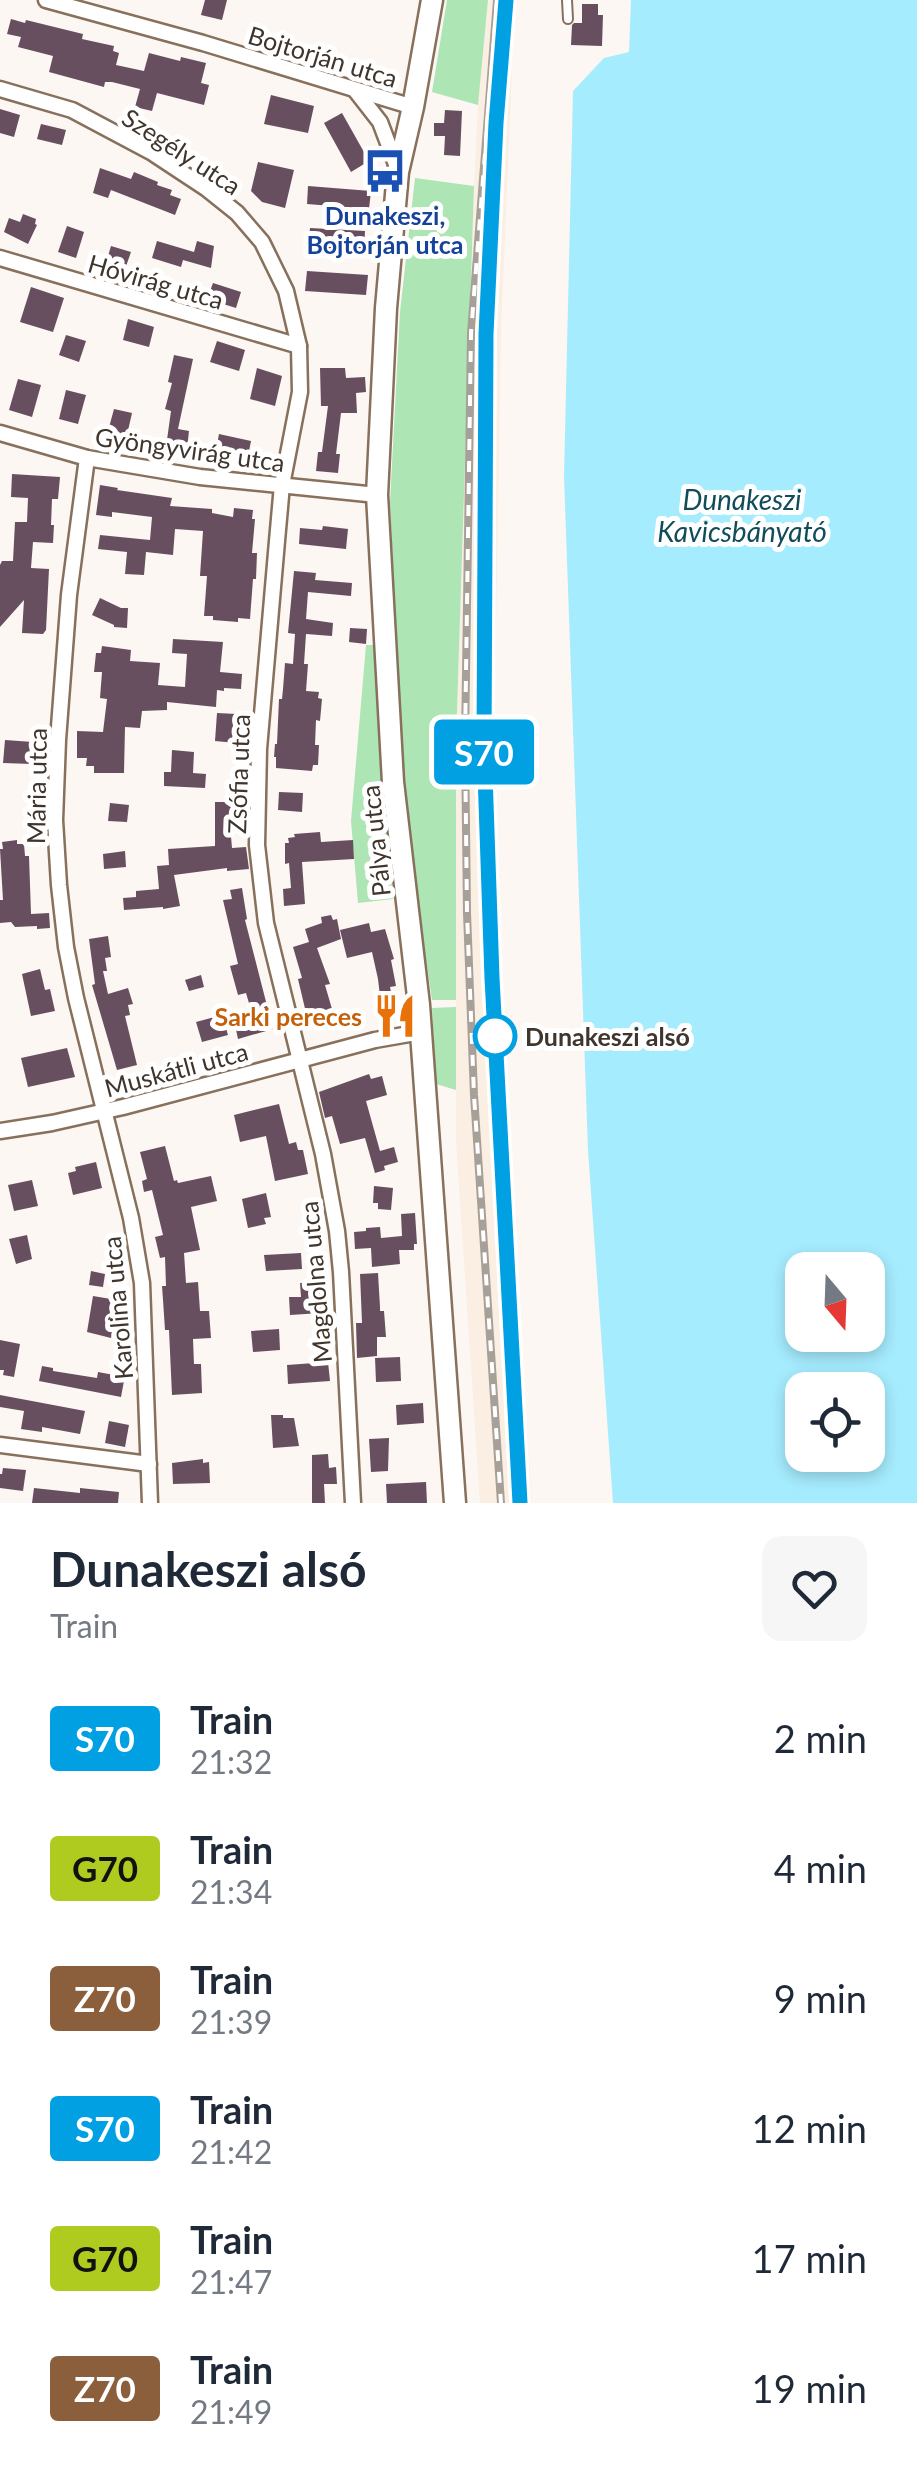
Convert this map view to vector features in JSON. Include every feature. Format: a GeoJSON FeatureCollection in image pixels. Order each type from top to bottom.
{"type":"FeatureCollection","features":[{"type":"Feature","properties":{"kind":"street","name":"Bojtorján utca"},"geometry":{"type":"LineString","coordinates":[[46,0],[413,107]]}},
{"type":"Feature","properties":{"kind":"street","name":"Pálya utca"},"geometry":{"type":"LineString","coordinates":[[432,0],[398,172],[386,308],[377,495],[393,782],[421,1032],[455,1503]]}},
{"type":"Feature","properties":{"kind":"street","name":"Szegély utca"},"geometry":{"type":"LineString","coordinates":[[0,89],[72,110],[151,152],[237,212],[262,242],[286,291],[299,346],[300,392],[282,485]]}},
{"type":"Feature","properties":{"kind":"street","name":"Pálya utca"},"geometry":{"type":"LineString","coordinates":[[355,89],[386,135],[398,172]]}},
{"type":"Feature","properties":{"kind":"street"},"geometry":{"type":"LineString","coordinates":[[374,114],[376,104],[384,98]]}},
{"type":"Feature","properties":{"kind":"street","name":"Hóvirág utca"},"geometry":{"type":"LineString","coordinates":[[0,258],[299,346]]}},
{"type":"Feature","properties":{"kind":"street","name":"Gyöngyvirág utca"},"geometry":{"type":"LineString","coordinates":[[0,433],[87,458],[200,478],[377,495]]}},
{"type":"Feature","properties":{"kind":"street","name":"Mária utca"},"geometry":{"type":"LineString","coordinates":[[87,458],[70,595],[55,820],[66,947],[104,1112]]}},
{"type":"Feature","properties":{"kind":"street","name":"Zsófia utca"},"geometry":{"type":"LineString","coordinates":[[282,485],[258,759],[257,846],[266,924],[300,1061]]}},
{"type":"Feature","properties":{"kind":"street","name":"Muskátli utca"},"geometry":{"type":"LineString","coordinates":[[0,1131],[104,1112],[375,1040],[421,1032]]}},
{"type":"Feature","properties":{"kind":"street","name":"Magdolna utca"},"geometry":{"type":"LineString","coordinates":[[300,1061],[323,1154],[341,1272],[353,1503]]}},
{"type":"Feature","properties":{"kind":"street","name":"Karolina utca"},"geometry":{"type":"LineString","coordinates":[[104,1112],[142,1284],[150,1503]]}},
{"type":"Feature","properties":{"kind":"street"},"geometry":{"type":"LineString","coordinates":[[0,1445],[149,1464]]}},
{"type":"Feature","properties":{"kind":"lane"},"geometry":{"type":"LineString","coordinates":[[567,0],[568,19]]}},
{"type":"Feature","properties":{"kind":"shaded area"},"geometry":{"type":"Polygon","coordinates":[[[488,0],[515,0],[501,329],[494,745],[498,1001],[532,1503],[480,1503],[456,1141],[456,741],[474,186],[488,0]]]}},
{"type":"Feature","properties":{"kind":"green space"},"geometry":{"type":"Polygon","coordinates":[[[447,0],[488,0],[478,105],[432,92],[447,0]]]}},
{"type":"Feature","properties":{"kind":"green space"},"geometry":{"type":"Polygon","coordinates":[[[415,178],[474,186],[456,741],[456,1000],[432,1000],[404,811],[390,502],[400,312],[415,178]]]}},
{"type":"Feature","properties":{"kind":"green space"},"geometry":{"type":"Polygon","coordinates":[[[366,645],[378,645],[382,768],[393,899],[358,903],[351,821],[366,645]]]}},
{"type":"Feature","properties":{"kind":"green space"},"geometry":{"type":"Polygon","coordinates":[[[456,1007],[456,1090],[436,1084],[432,1008],[456,1007]]]}},
{"type":"Feature","properties":{"kind":"water","name":"Dunakeszi Kavicsbányató"},"geometry":{"type":"Polygon","coordinates":[[[631,0],[917,0],[917,1503],[613,1503],[588,1150],[564,476],[573,91],[604,58],[629,52],[631,0]]]}},
{"type":"Feature","properties":{"kind":"building"},"geometry":{"type":"Polygon","coordinates":[[[205,0],[227,0],[222,20],[201,15],[205,0]]]}},
{"type":"Feature","properties":{"kind":"building"},"geometry":{"type":"Polygon","coordinates":[[[582,4],[598,4],[598,15],[603,15],[602,46],[571,45],[572,25],[582,23],[582,4]]]}},
{"type":"Feature","properties":{"kind":"building"},"geometry":{"type":"Polygon","coordinates":[[[11,19],[83,34],[82,39],[114,46],[113,51],[119,53],[116,65],[144,71],[149,53],[206,63],[201,83],[209,85],[204,105],[157,93],[152,111],[135,107],[140,89],[112,82],[105,82],[104,87],[49,72],[53,56],[18,47],[21,37],[7,34],[11,19]]]}},
{"type":"Feature","properties":{"kind":"building"},"geometry":{"type":"Polygon","coordinates":[[[271,95],[314,106],[308,133],[264,124],[271,95]]]}},
{"type":"Feature","properties":{"kind":"building"},"geometry":{"type":"Polygon","coordinates":[[[0,109],[20,115],[14,137],[0,133],[0,109]]]}},
{"type":"Feature","properties":{"kind":"building"},"geometry":{"type":"Polygon","coordinates":[[[445,110],[462,111],[460,156],[444,155],[445,136],[434,136],[434,123],[444,123],[445,110]]]}},
{"type":"Feature","properties":{"kind":"building"},"geometry":{"type":"Polygon","coordinates":[[[342,113],[369,161],[351,172],[324,123],[342,113]]]}},
{"type":"Feature","properties":{"kind":"building"},"geometry":{"type":"Polygon","coordinates":[[[41,124],[66,130],[62,145],[37,139],[41,124]]]}},
{"type":"Feature","properties":{"kind":"building"},"geometry":{"type":"Polygon","coordinates":[[[258,162],[294,170],[285,208],[262,202],[251,191],[258,162]]]}},
{"type":"Feature","properties":{"kind":"building"},"geometry":{"type":"Polygon","coordinates":[[[100,168],[131,179],[134,172],[172,190],[170,195],[181,199],[175,215],[111,190],[108,198],[93,193],[100,168]]]}},
{"type":"Feature","properties":{"kind":"building"},"geometry":{"type":"Polygon","coordinates":[[[308,186],[371,191],[369,209],[307,204],[308,186]]]}},
{"type":"Feature","properties":{"kind":"building"},"geometry":{"type":"Polygon","coordinates":[[[23,214],[36,219],[37,225],[28,244],[4,232],[9,218],[20,222],[23,214]]]}},
{"type":"Feature","properties":{"kind":"building"},"geometry":{"type":"Polygon","coordinates":[[[67,226],[84,232],[76,258],[58,252],[67,226]]]}},
{"type":"Feature","properties":{"kind":"building"},"geometry":{"type":"Polygon","coordinates":[[[310,228],[365,231],[364,252],[308,249],[310,228]]]}},
{"type":"Feature","properties":{"kind":"building"},"geometry":{"type":"Polygon","coordinates":[[[157,241],[194,252],[197,241],[214,246],[211,268],[183,260],[181,267],[152,258],[157,241]]]}},
{"type":"Feature","properties":{"kind":"building"},"geometry":{"type":"Polygon","coordinates":[[[111,246],[131,252],[124,272],[105,266],[111,246]]]}},
{"type":"Feature","properties":{"kind":"building"},"geometry":{"type":"Polygon","coordinates":[[[307,271],[368,275],[366,295],[305,291],[307,271]]]}},
{"type":"Feature","properties":{"kind":"building"},"geometry":{"type":"Polygon","coordinates":[[[213,283],[241,292],[236,308],[207,299],[213,283]]]}},
{"type":"Feature","properties":{"kind":"building"},"geometry":{"type":"Polygon","coordinates":[[[31,287],[64,298],[53,332],[20,322],[31,287]]]}},
{"type":"Feature","properties":{"kind":"building"},"geometry":{"type":"Polygon","coordinates":[[[128,319],[154,327],[149,347],[123,340],[128,319]]]}},
{"type":"Feature","properties":{"kind":"building"},"geometry":{"type":"Polygon","coordinates":[[[66,335],[86,341],[79,362],[59,355],[66,335]]]}},
{"type":"Feature","properties":{"kind":"building"},"geometry":{"type":"Polygon","coordinates":[[[217,341],[245,350],[239,371],[210,362],[217,341]]]}},
{"type":"Feature","properties":{"kind":"building"},"geometry":{"type":"Polygon","coordinates":[[[174,355],[193,359],[178,429],[189,431],[187,449],[166,447],[171,411],[165,409],[174,355]]]}},
{"type":"Feature","properties":{"kind":"building"},"geometry":{"type":"Polygon","coordinates":[[[257,368],[282,376],[275,406],[250,399],[257,368]]]}},
{"type":"Feature","properties":{"kind":"building"},"geometry":{"type":"Polygon","coordinates":[[[320,368],[345,368],[346,378],[365,377],[366,392],[356,393],[357,413],[341,413],[338,473],[316,471],[328,406],[321,406],[320,368]]]}},
{"type":"Feature","properties":{"kind":"building"},"geometry":{"type":"Polygon","coordinates":[[[18,379],[41,385],[32,417],[9,410],[18,379]]]}},
{"type":"Feature","properties":{"kind":"building"},"geometry":{"type":"Polygon","coordinates":[[[66,390],[86,395],[78,424],[59,419],[66,390]]]}},
{"type":"Feature","properties":{"kind":"building"},"geometry":{"type":"Polygon","coordinates":[[[114,409],[132,413],[127,435],[108,431],[114,409]]]}},
{"type":"Feature","properties":{"kind":"building"},"geometry":{"type":"Polygon","coordinates":[[[219,434],[251,441],[248,456],[216,450],[219,434]]]}},
{"type":"Feature","properties":{"kind":"building"},"geometry":{"type":"Polygon","coordinates":[[[12,474],[60,477],[58,499],[52,499],[53,543],[33,542],[31,568],[49,569],[43,634],[22,633],[24,600],[0,627],[0,565],[2,561],[13,561],[15,522],[27,522],[28,498],[11,497],[12,474]]]}},
{"type":"Feature","properties":{"kind":"building"},"geometry":{"type":"Polygon","coordinates":[[[100,485],[172,498],[170,506],[212,509],[212,513],[233,517],[234,508],[253,510],[252,553],[257,553],[250,619],[238,618],[238,622],[204,616],[207,576],[200,576],[203,531],[175,529],[173,555],[146,552],[144,575],[125,574],[127,552],[98,549],[100,535],[150,540],[152,517],[112,512],[112,517],[96,515],[100,485]]]}},
{"type":"Feature","properties":{"kind":"building"},"geometry":{"type":"Polygon","coordinates":[[[323,526],[348,529],[346,549],[299,544],[300,528],[322,530],[323,526]]]}},
{"type":"Feature","properties":{"kind":"building"},"geometry":{"type":"Polygon","coordinates":[[[294,571],[316,573],[315,580],[352,583],[351,596],[308,592],[306,619],[333,623],[332,636],[306,634],[306,691],[319,692],[318,698],[322,699],[320,721],[316,720],[318,765],[313,765],[312,771],[276,768],[274,757],[285,663],[293,664],[295,634],[288,633],[294,571]]]}},
{"type":"Feature","properties":{"kind":"building"},"geometry":{"type":"Polygon","coordinates":[[[100,598],[128,608],[127,628],[114,627],[92,615],[100,598]]]}},
{"type":"Feature","properties":{"kind":"building"},"geometry":{"type":"Polygon","coordinates":[[[350,628],[367,629],[366,644],[349,642],[350,628]]]}},
{"type":"Feature","properties":{"kind":"building"},"geometry":{"type":"Polygon","coordinates":[[[173,639],[223,642],[220,672],[242,674],[241,689],[217,690],[216,707],[167,702],[167,710],[142,711],[140,728],[125,727],[124,773],[94,773],[94,766],[86,766],[87,758],[77,758],[77,731],[103,732],[107,699],[100,698],[102,672],[94,672],[96,653],[101,653],[102,646],[131,650],[130,661],[160,663],[158,685],[185,687],[187,654],[172,653],[173,639]]]}},
{"type":"Feature","properties":{"kind":"building"},"geometry":{"type":"Polygon","coordinates":[[[217,713],[237,714],[236,743],[215,741],[217,713]]]}},
{"type":"Feature","properties":{"kind":"building"},"geometry":{"type":"Polygon","coordinates":[[[5,740],[33,742],[32,764],[3,763],[5,740]]]}},
{"type":"Feature","properties":{"kind":"building"},"geometry":{"type":"Polygon","coordinates":[[[172,750],[194,752],[193,773],[206,774],[205,788],[164,786],[164,772],[171,772],[172,750]]]}},
{"type":"Feature","properties":{"kind":"building"},"geometry":{"type":"Polygon","coordinates":[[[279,792],[303,793],[302,812],[278,810],[279,792]]]}},
{"type":"Feature","properties":{"kind":"building"},"geometry":{"type":"Polygon","coordinates":[[[215,802],[239,802],[239,825],[230,825],[232,848],[246,847],[249,869],[174,875],[180,906],[124,910],[123,898],[136,897],[136,891],[159,889],[157,866],[169,865],[168,849],[215,846],[215,802]]]}},
{"type":"Feature","properties":{"kind":"building"},"geometry":{"type":"Polygon","coordinates":[[[110,803],[129,805],[127,822],[108,821],[110,803]]]}},
{"type":"Feature","properties":{"kind":"building"},"geometry":{"type":"Polygon","coordinates":[[[320,832],[321,842],[353,840],[354,859],[302,862],[305,904],[284,906],[283,889],[291,888],[285,843],[294,834],[320,832]]]}},
{"type":"Feature","properties":{"kind":"building"},"geometry":{"type":"Polygon","coordinates":[[[17,840],[17,844],[24,844],[25,856],[29,856],[31,914],[49,913],[50,928],[0,923],[0,849],[2,842],[17,840]]]}},
{"type":"Feature","properties":{"kind":"building"},"geometry":{"type":"Polygon","coordinates":[[[125,851],[126,867],[104,869],[103,854],[125,851]]]}},
{"type":"Feature","properties":{"kind":"building"},"geometry":{"type":"Polygon","coordinates":[[[242,888],[245,920],[273,1029],[238,1039],[235,1025],[254,1020],[246,993],[238,995],[230,966],[238,964],[223,900],[232,899],[230,890],[242,888]]]}},
{"type":"Feature","properties":{"kind":"building"},"geometry":{"type":"Polygon","coordinates":[[[331,915],[333,920],[337,919],[341,939],[317,948],[330,984],[325,985],[332,1009],[307,1017],[293,947],[309,942],[305,929],[331,915]]]}},
{"type":"Feature","properties":{"kind":"building"},"geometry":{"type":"Polygon","coordinates":[[[369,923],[371,932],[385,929],[394,959],[391,960],[396,986],[390,987],[394,1006],[379,1010],[372,952],[347,958],[340,930],[369,923]]]}},
{"type":"Feature","properties":{"kind":"building"},"geometry":{"type":"Polygon","coordinates":[[[108,936],[111,957],[105,958],[107,971],[103,971],[108,994],[128,988],[133,1004],[128,1005],[130,1015],[125,1016],[137,1065],[117,1070],[92,985],[95,984],[89,939],[108,936]]]}},
{"type":"Feature","properties":{"kind":"building"},"geometry":{"type":"Polygon","coordinates":[[[40,969],[55,1011],[31,1016],[22,974],[40,969]]]}},
{"type":"Feature","properties":{"kind":"building"},"geometry":{"type":"Polygon","coordinates":[[[201,975],[204,987],[189,991],[185,980],[201,975]]]}},
{"type":"Feature","properties":{"kind":"building"},"geometry":{"type":"Polygon","coordinates":[[[222,1015],[228,1035],[202,1042],[196,1022],[222,1015]]]}},
{"type":"Feature","properties":{"kind":"building"},"geometry":{"type":"Polygon","coordinates":[[[67,1048],[75,1077],[28,1087],[21,1058],[67,1048]]]}},
{"type":"Feature","properties":{"kind":"building"},"geometry":{"type":"Polygon","coordinates":[[[369,1074],[371,1079],[382,1076],[387,1095],[366,1101],[380,1151],[394,1147],[398,1162],[375,1173],[365,1138],[340,1144],[332,1116],[325,1118],[319,1092],[369,1074]]]}},
{"type":"Feature","properties":{"kind":"building"},"geometry":{"type":"Polygon","coordinates":[[[279,1104],[289,1144],[296,1142],[298,1150],[303,1150],[308,1174],[275,1181],[266,1136],[240,1142],[234,1115],[279,1104]]]}},
{"type":"Feature","properties":{"kind":"building"},"geometry":{"type":"Polygon","coordinates":[[[165,1146],[174,1181],[211,1176],[217,1201],[191,1207],[200,1250],[184,1253],[186,1283],[198,1282],[200,1311],[209,1311],[211,1338],[193,1339],[194,1364],[201,1364],[202,1393],[172,1395],[162,1286],[166,1286],[165,1257],[160,1258],[155,1237],[163,1235],[152,1190],[144,1192],[142,1181],[147,1179],[140,1152],[165,1146]]]}},
{"type":"Feature","properties":{"kind":"building"},"geometry":{"type":"Polygon","coordinates":[[[96,1162],[102,1188],[73,1195],[68,1173],[76,1171],[75,1167],[96,1162]]]}},
{"type":"Feature","properties":{"kind":"building"},"geometry":{"type":"Polygon","coordinates":[[[32,1180],[38,1206],[14,1211],[8,1185],[32,1180]]]}},
{"type":"Feature","properties":{"kind":"building"},"geometry":{"type":"Polygon","coordinates":[[[374,1186],[393,1188],[391,1210],[378,1209],[378,1203],[373,1203],[374,1186]]]}},
{"type":"Feature","properties":{"kind":"building"},"geometry":{"type":"Polygon","coordinates":[[[266,1193],[271,1217],[264,1218],[266,1224],[248,1228],[242,1199],[266,1193]]]}},
{"type":"Feature","properties":{"kind":"building"},"geometry":{"type":"Polygon","coordinates":[[[415,1213],[417,1244],[414,1250],[399,1250],[400,1264],[372,1267],[371,1248],[355,1249],[354,1232],[380,1227],[381,1238],[402,1236],[401,1214],[415,1213]]]}},
{"type":"Feature","properties":{"kind":"building"},"geometry":{"type":"Polygon","coordinates":[[[27,1235],[32,1259],[16,1264],[9,1239],[27,1235]]]}},
{"type":"Feature","properties":{"kind":"building"},"geometry":{"type":"Polygon","coordinates":[[[301,1253],[302,1269],[266,1271],[264,1255],[301,1253]]]}},
{"type":"Feature","properties":{"kind":"building"},"geometry":{"type":"Polygon","coordinates":[[[91,1271],[105,1274],[103,1287],[89,1285],[91,1271]]]}},
{"type":"Feature","properties":{"kind":"building"},"geometry":{"type":"Polygon","coordinates":[[[378,1273],[386,1337],[377,1337],[377,1356],[357,1358],[356,1323],[362,1323],[360,1274],[378,1273]]]}},
{"type":"Feature","properties":{"kind":"building"},"geometry":{"type":"Polygon","coordinates":[[[319,1282],[323,1286],[325,1310],[290,1315],[289,1297],[301,1297],[300,1283],[319,1282]]]}},
{"type":"Feature","properties":{"kind":"building"},"geometry":{"type":"Polygon","coordinates":[[[93,1296],[117,1300],[111,1338],[87,1332],[93,1296]]]}},
{"type":"Feature","properties":{"kind":"building"},"geometry":{"type":"Polygon","coordinates":[[[279,1329],[280,1350],[253,1352],[251,1331],[279,1329]]]}},
{"type":"Feature","properties":{"kind":"building"},"geometry":{"type":"Polygon","coordinates":[[[0,1340],[20,1344],[14,1377],[3,1375],[4,1370],[0,1370],[0,1340]]]}},
{"type":"Feature","properties":{"kind":"building"},"geometry":{"type":"Polygon","coordinates":[[[400,1357],[401,1381],[376,1382],[375,1358],[400,1357]]]}},
{"type":"Feature","properties":{"kind":"building"},"geometry":{"type":"Polygon","coordinates":[[[328,1362],[330,1381],[288,1384],[287,1365],[328,1362]]]}},
{"type":"Feature","properties":{"kind":"building"},"geometry":{"type":"Polygon","coordinates":[[[42,1366],[97,1378],[98,1372],[114,1375],[113,1379],[124,1381],[121,1397],[39,1381],[42,1366]]]}},
{"type":"Feature","properties":{"kind":"building"},"geometry":{"type":"Polygon","coordinates":[[[0,1395],[85,1411],[80,1434],[42,1427],[42,1432],[21,1429],[24,1411],[0,1407],[0,1395]]]}},
{"type":"Feature","properties":{"kind":"building"},"geometry":{"type":"Polygon","coordinates":[[[423,1403],[424,1423],[397,1425],[396,1405],[423,1403]]]}},
{"type":"Feature","properties":{"kind":"building"},"geometry":{"type":"Polygon","coordinates":[[[271,1415],[294,1418],[299,1446],[273,1448],[271,1415]]]}},
{"type":"Feature","properties":{"kind":"building"},"geometry":{"type":"Polygon","coordinates":[[[109,1421],[129,1425],[125,1447],[105,1443],[109,1421]]]}},
{"type":"Feature","properties":{"kind":"building"},"geometry":{"type":"Polygon","coordinates":[[[389,1438],[388,1471],[371,1472],[369,1439],[389,1438]]]}},
{"type":"Feature","properties":{"kind":"building"},"geometry":{"type":"Polygon","coordinates":[[[328,1454],[329,1468],[336,1467],[337,1484],[324,1484],[325,1503],[312,1503],[312,1455],[328,1454]]]}},
{"type":"Feature","properties":{"kind":"building"},"geometry":{"type":"Polygon","coordinates":[[[203,1459],[203,1463],[209,1462],[210,1483],[173,1484],[172,1463],[203,1459]]]}},
{"type":"Feature","properties":{"kind":"building"},"geometry":{"type":"Polygon","coordinates":[[[3,1468],[26,1470],[23,1491],[0,1488],[3,1468]]]}},
{"type":"Feature","properties":{"kind":"building"},"geometry":{"type":"Polygon","coordinates":[[[426,1482],[427,1503],[387,1503],[386,1484],[426,1482]]]}},
{"type":"Feature","properties":{"kind":"building"},"geometry":{"type":"Polygon","coordinates":[[[34,1488],[119,1492],[118,1503],[32,1503],[34,1488]]]}},
{"type":"Feature","properties":{"kind":"railway"},"geometry":{"type":"LineString","coordinates":[[497,0],[471,333],[465,742],[474,1095],[501,1503]]}},
{"type":"Feature","properties":{"kind":"railway"},"geometry":{"type":"LineString","coordinates":[[485,369],[487,859],[520,1503]]}},
{"type":"Feature","properties":{"kind":"train","name":"S70"},"geometry":{"type":"LineString","coordinates":[[506,0],[486,334],[484,744],[492,978],[520,1503]]}},
{"type":"Feature","properties":{"kind":"place","name":"Dunakeszi, Bojtorján utca"},"geometry":{"type":"Point","coordinates":[385,171]}},
{"type":"Feature","properties":{"kind":"place","name":"Sarki pereces"},"geometry":{"type":"Point","coordinates":[395,1016]}},
{"type":"Feature","properties":{"kind":"place","name":"Dunakeszi alsó"},"geometry":{"type":"Point","coordinates":[495,1036]}}]}
